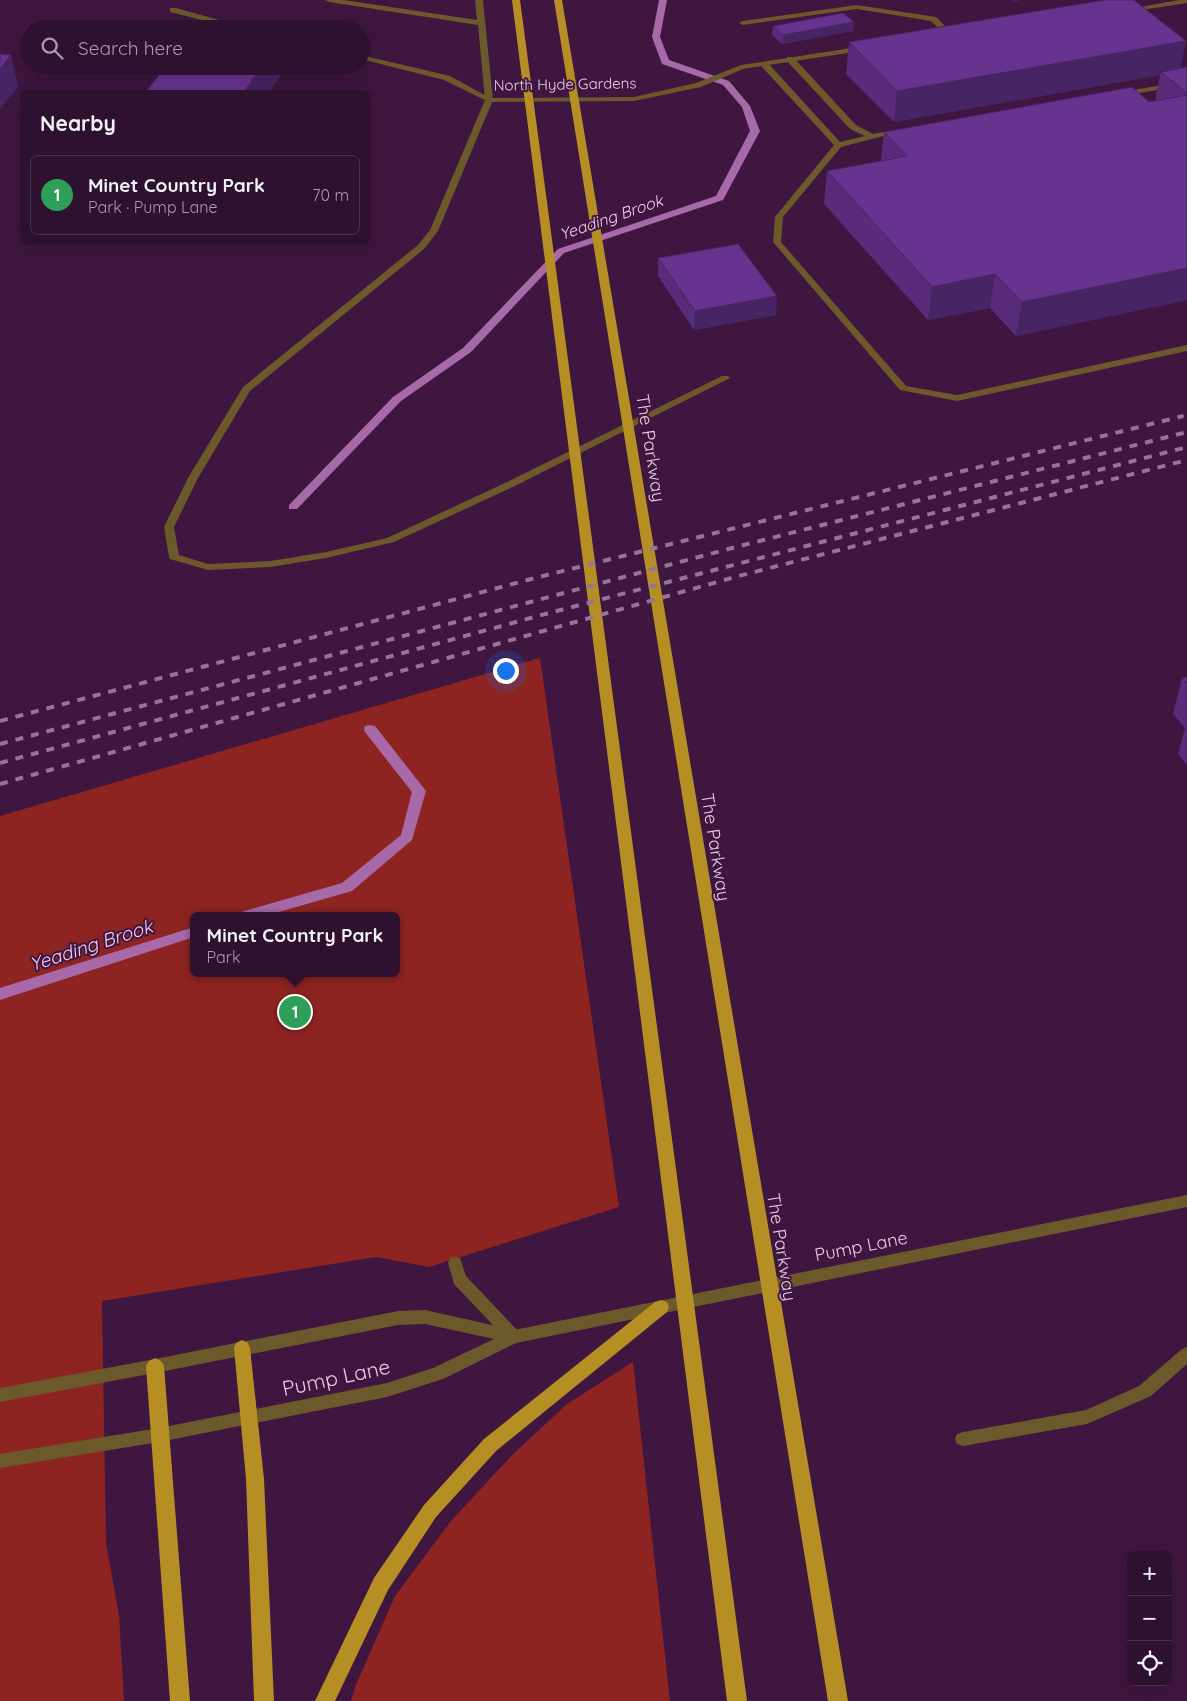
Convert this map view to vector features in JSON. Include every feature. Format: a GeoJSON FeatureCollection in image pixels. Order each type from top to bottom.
{"type":"FeatureCollection","features":[{"type":"Feature","properties":{"kind":"highway"},"geometry":{"type":"LineString","coordinates":[[516,0],[738,1701]]}},
{"type":"Feature","properties":{"kind":"highway","name":"The Parkway"},"geometry":{"type":"LineString","coordinates":[[558,0],[838,1701]]}},
{"type":"Feature","properties":{"kind":"highway"},"geometry":{"type":"LineString","coordinates":[[325,1701],[381,1584],[430,1511],[490,1445],[661,1307]]}},
{"type":"Feature","properties":{"kind":"highway"},"geometry":{"type":"LineString","coordinates":[[242,1348],[256,1479],[264,1701]]}},
{"type":"Feature","properties":{"kind":"highway"},"geometry":{"type":"LineString","coordinates":[[154,1366],[180,1701]]}},
{"type":"Feature","properties":{"kind":"street"},"geometry":{"type":"LineString","coordinates":[[329,0],[481,23]]}},
{"type":"Feature","properties":{"kind":"street"},"geometry":{"type":"LineString","coordinates":[[478,0],[489,100],[434,231],[421,247],[246,389],[193,478],[169,527],[174,557],[208,567],[270,564],[326,555],[390,540],[511,484],[725,378]]}},
{"type":"Feature","properties":{"kind":"street"},"geometry":{"type":"LineString","coordinates":[[1117,12],[1187,1]]}},
{"type":"Feature","properties":{"kind":"street"},"geometry":{"type":"LineString","coordinates":[[743,22],[856,7],[933,19],[951,36]]}},
{"type":"Feature","properties":{"kind":"street"},"geometry":{"type":"LineString","coordinates":[[1136,8],[1144,15]]}},
{"type":"Feature","properties":{"kind":"street"},"geometry":{"type":"LineString","coordinates":[[173,10],[212,20]]}},
{"type":"Feature","properties":{"kind":"street"},"geometry":{"type":"LineString","coordinates":[[941,37],[961,35]]}},
{"type":"Feature","properties":{"kind":"street","name":"North Hyde Gardens"},"geometry":{"type":"LineString","coordinates":[[370,59],[446,78],[489,100],[634,99],[698,85],[741,67],[874,47]]}},
{"type":"Feature","properties":{"kind":"street"},"geometry":{"type":"LineString","coordinates":[[790,60],[853,127],[870,136]]}},
{"type":"Feature","properties":{"kind":"street"},"geometry":{"type":"LineString","coordinates":[[764,64],[838,145]]}},
{"type":"Feature","properties":{"kind":"street"},"geometry":{"type":"LineString","coordinates":[[1110,96],[1187,83]]}},
{"type":"Feature","properties":{"kind":"street"},"geometry":{"type":"LineString","coordinates":[[906,130],[870,136],[838,145],[778,217],[777,242],[903,388],[958,398],[1187,348]]}},
{"type":"Feature","properties":{"kind":"street","name":"Pump Lane"},"geometry":{"type":"LineString","coordinates":[[0,1461],[159,1435],[387,1390],[437,1374],[514,1337],[1187,1201]]}},
{"type":"Feature","properties":{"kind":"street"},"geometry":{"type":"LineString","coordinates":[[455,1264],[459,1279],[514,1337]]}},
{"type":"Feature","properties":{"kind":"street","name":"Pump Lane"},"geometry":{"type":"LineString","coordinates":[[0,1395],[398,1318],[425,1317],[514,1337]]}},
{"type":"Feature","properties":{"kind":"street"},"geometry":{"type":"LineString","coordinates":[[963,1439],[1087,1416],[1145,1391],[1187,1354]]}},
{"type":"Feature","properties":{"kind":"shaded area"},"geometry":{"type":"Polygon","coordinates":[[[540,658],[619,1207],[429,1267],[376,1257],[102,1301],[106,1543],[119,1615],[124,1701],[0,1701],[0,816],[540,658]]]}},
{"type":"Feature","properties":{"kind":"shaded area"},"geometry":{"type":"Polygon","coordinates":[[[633,1362],[670,1701],[351,1701],[355,1687],[395,1596],[451,1521],[512,1455],[567,1404],[633,1362]]]}},
{"type":"Feature","properties":{"kind":"building"},"geometry":{"type":"Polygon","coordinates":[[[1105,0],[1134,0],[1186,41],[897,91],[849,42],[1105,0]]]}},
{"type":"Feature","properties":{"kind":"building"},"geometry":{"type":"Polygon","coordinates":[[[843,13],[854,22],[783,35],[773,26],[843,13]]]}},
{"type":"Feature","properties":{"kind":"building"},"geometry":{"type":"Polygon","coordinates":[[[0,54],[11,55],[0,69],[0,54]]]}},
{"type":"Feature","properties":{"kind":"building"},"geometry":{"type":"Polygon","coordinates":[[[1187,67],[1187,93],[1161,72],[1187,67]]]}},
{"type":"Feature","properties":{"kind":"building"},"geometry":{"type":"Polygon","coordinates":[[[159,75],[256,75],[245,90],[148,90],[159,75]]]}},
{"type":"Feature","properties":{"kind":"building"},"geometry":{"type":"Polygon","coordinates":[[[1132,87],[1149,102],[1187,95],[1187,268],[1022,302],[995,274],[932,287],[827,171],[907,156],[884,132],[1132,87]]]}},
{"type":"Feature","properties":{"kind":"building"},"geometry":{"type":"Polygon","coordinates":[[[738,244],[777,296],[695,311],[658,258],[738,244]]]}},
{"type":"Feature","properties":{"kind":"waterway","name":"Yeading Brook"},"geometry":{"type":"LineString","coordinates":[[293,507],[397,399],[467,350],[561,251],[720,198],[755,131],[746,106],[726,83],[665,62],[656,37],[663,0]]}},
{"type":"Feature","properties":{"kind":"waterway","name":"Yeading Brook"},"geometry":{"type":"LineString","coordinates":[[260,912],[347,887],[407,837],[419,791],[370,729]]}},
{"type":"Feature","properties":{"kind":"waterway","name":"Yeading Brook"},"geometry":{"type":"LineString","coordinates":[[0,994],[190,933]]}},
{"type":"Feature","properties":{"kind":"railway"},"geometry":{"type":"LineString","coordinates":[[1178,417],[1187,415]]}},
{"type":"Feature","properties":{"kind":"railway"},"geometry":{"type":"LineString","coordinates":[[0,721],[535,578],[1183,416]]}},
{"type":"Feature","properties":{"kind":"railway"},"geometry":{"type":"LineString","coordinates":[[0,744],[732,548],[1187,432]]}},
{"type":"Feature","properties":{"kind":"railway"},"geometry":{"type":"LineString","coordinates":[[0,763],[549,613],[1187,447]]}},
{"type":"Feature","properties":{"kind":"railway"},"geometry":{"type":"LineString","coordinates":[[0,784],[735,577],[1187,460]]}},
{"type":"Feature","properties":{"kind":"place","name":"Minet Country Park"},"geometry":{"type":"Point","coordinates":[295,1012]}}]}
